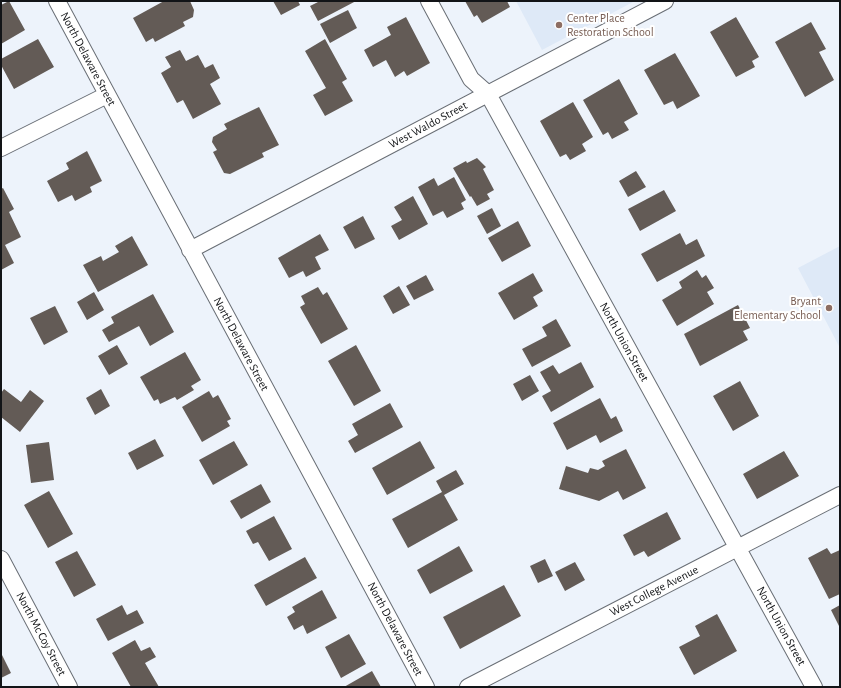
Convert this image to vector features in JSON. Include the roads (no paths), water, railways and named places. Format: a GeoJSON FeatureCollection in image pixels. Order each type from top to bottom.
{"type":"FeatureCollection","features":[{"type":"Feature","properties":{"kind":"street","name":"North Delaware Street"},"geometry":{"type":"LineString","coordinates":[[57,1],[426,687]]}},
{"type":"Feature","properties":{"kind":"street","name":"North Union Street"},"geometry":{"type":"LineString","coordinates":[[429,1],[471,79],[488,94],[814,687]]}},
{"type":"Feature","properties":{"kind":"street","name":"West Waldo Street"},"geometry":{"type":"LineString","coordinates":[[190,250],[665,1]]}},
{"type":"Feature","properties":{"kind":"street"},"geometry":{"type":"LineString","coordinates":[[1,148],[107,95]]}},
{"type":"Feature","properties":{"kind":"street","name":"West College Avenue"},"geometry":{"type":"LineString","coordinates":[[468,687],[840,495]]}},
{"type":"Feature","properties":{"kind":"street","name":"North Mc Coy Street"},"geometry":{"type":"LineString","coordinates":[[1,559],[69,687]]}},
{"type":"Feature","properties":{"kind":"place","name":"Center Place Restoration School"},"geometry":{"type":"Point","coordinates":[559,25]}},
{"type":"Feature","properties":{"kind":"place","name":"Bryant Elementary School"},"geometry":{"type":"Point","coordinates":[829,308]}}]}
